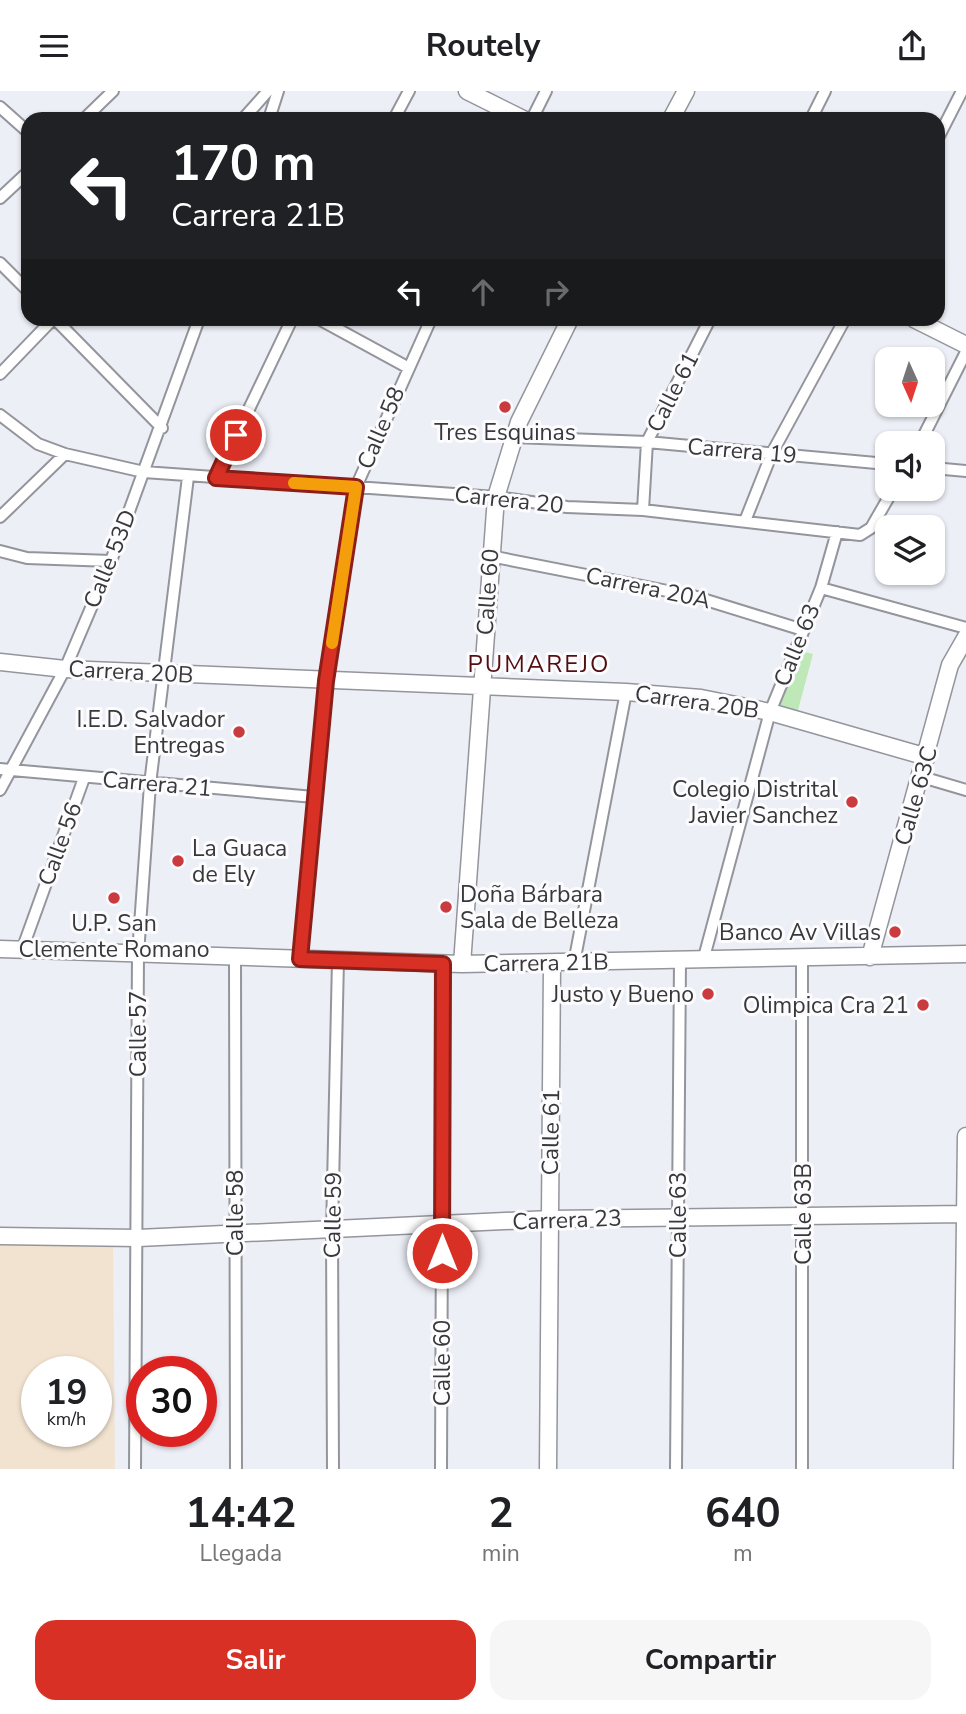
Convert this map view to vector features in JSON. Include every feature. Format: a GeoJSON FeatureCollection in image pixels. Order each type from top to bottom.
{"type":"FeatureCollection","features":[{"type":"Feature","properties":{"kind":"street"},"geometry":{"type":"LineString","coordinates":[[91,112],[113,91]]}},
{"type":"Feature","properties":{"kind":"street"},"geometry":{"type":"LineString","coordinates":[[249,112],[268,91]]}},
{"type":"Feature","properties":{"kind":"street"},"geometry":{"type":"LineString","coordinates":[[271,112],[278,91]]}},
{"type":"Feature","properties":{"kind":"street"},"geometry":{"type":"LineString","coordinates":[[398,112],[409,91]]}},
{"type":"Feature","properties":{"kind":"street"},"geometry":{"type":"LineString","coordinates":[[467,91],[509,112]]}},
{"type":"Feature","properties":{"kind":"street"},"geometry":{"type":"LineString","coordinates":[[536,112],[546,91]]}},
{"type":"Feature","properties":{"kind":"street"},"geometry":{"type":"LineString","coordinates":[[675,112],[686,91]]}},
{"type":"Feature","properties":{"kind":"street"},"geometry":{"type":"LineString","coordinates":[[814,112],[825,91]]}},
{"type":"Feature","properties":{"kind":"street"},"geometry":{"type":"LineString","coordinates":[[945,124],[962,91]]}},
{"type":"Feature","properties":{"kind":"street"},"geometry":{"type":"LineString","coordinates":[[0,107],[21,126]]}},
{"type":"Feature","properties":{"kind":"street"},"geometry":{"type":"LineString","coordinates":[[0,198],[21,178]]}},
{"type":"Feature","properties":{"kind":"street"},"geometry":{"type":"LineString","coordinates":[[0,263],[21,284]]}},
{"type":"Feature","properties":{"kind":"street"},"geometry":{"type":"LineString","coordinates":[[0,375],[47,326]]}},
{"type":"Feature","properties":{"kind":"street"},"geometry":{"type":"LineString","coordinates":[[61,326],[162,428]]}},
{"type":"Feature","properties":{"kind":"street","name":"Calle 53D"},"geometry":{"type":"LineString","coordinates":[[0,790],[5,770],[65,669],[111,561],[198,326]]}},
{"type":"Feature","properties":{"kind":"street"},"geometry":{"type":"LineString","coordinates":[[216,478],[289,326]]}},
{"type":"Feature","properties":{"kind":"street"},"geometry":{"type":"LineString","coordinates":[[332,326],[407,367]]}},
{"type":"Feature","properties":{"kind":"street","name":"Calle 58"},"geometry":{"type":"LineString","coordinates":[[300,959],[326,681],[356,487],[428,326]]}},
{"type":"Feature","properties":{"kind":"street","name":"Calle 60"},"geometry":{"type":"LineString","coordinates":[[462,964],[496,497],[513,437],[567,326]]}},
{"type":"Feature","properties":{"kind":"street","name":"Calle 61"},"geometry":{"type":"LineString","coordinates":[[643,510],[647,442],[706,326]]}},
{"type":"Feature","properties":{"kind":"street"},"geometry":{"type":"LineString","coordinates":[[745,521],[772,453],[841,326]]}},
{"type":"Feature","properties":{"kind":"street"},"geometry":{"type":"LineString","coordinates":[[928,326],[966,345]]}},
{"type":"Feature","properties":{"kind":"street"},"geometry":{"type":"LineString","coordinates":[[926,431],[966,352]]}},
{"type":"Feature","properties":{"kind":"street","name":"Carrera 20"},"geometry":{"type":"LineString","coordinates":[[0,415],[38,444],[65,454],[144,472],[188,477],[496,497],[567,507],[643,510],[860,535],[871,528],[887,501]]}},
{"type":"Feature","properties":{"kind":"street","name":"Carrera 19"},"geometry":{"type":"LineString","coordinates":[[513,437],[647,442],[875,463]]}},
{"type":"Feature","properties":{"kind":"street"},"geometry":{"type":"LineString","coordinates":[[0,517],[65,454]]}},
{"type":"Feature","properties":{"kind":"street"},"geometry":{"type":"LineString","coordinates":[[945,469],[966,471]]}},
{"type":"Feature","properties":{"kind":"street","name":"Calle 57"},"geometry":{"type":"LineString","coordinates":[[135,1469],[138,954],[150,785],[188,477]]}},
{"type":"Feature","properties":{"kind":"street","name":"Calle 63"},"geometry":{"type":"LineString","coordinates":[[703,961],[770,712],[821,588],[837,532]]}},
{"type":"Feature","properties":{"kind":"street"},"geometry":{"type":"LineString","coordinates":[[0,551],[27,558],[111,561]]}},
{"type":"Feature","properties":{"kind":"street","name":"Carrera 20A"},"geometry":{"type":"LineString","coordinates":[[490,557],[693,596],[803,630]]}},
{"type":"Feature","properties":{"kind":"street"},"geometry":{"type":"LineString","coordinates":[[821,588],[966,628]]}},
{"type":"Feature","properties":{"kind":"street","name":"Calle 63C"},"geometry":{"type":"LineString","coordinates":[[870,957],[922,777],[950,665],[966,637]]}},
{"type":"Feature","properties":{"kind":"street","name":"Carrera 20B"},"geometry":{"type":"LineString","coordinates":[[0,662],[65,669],[626,692],[701,698],[770,712],[927,757]]}},
{"type":"Feature","properties":{"kind":"street"},"geometry":{"type":"LineString","coordinates":[[574,963],[626,692]]}},
{"type":"Feature","properties":{"kind":"street","name":"Carrera 21"},"geometry":{"type":"LineString","coordinates":[[5,770],[150,785],[314,797]]}},
{"type":"Feature","properties":{"kind":"street"},"geometry":{"type":"LineString","coordinates":[[922,777],[966,790]]}},
{"type":"Feature","properties":{"kind":"street","name":"Calle 56"},"geometry":{"type":"LineString","coordinates":[[22,950],[84,778]]}},
{"type":"Feature","properties":{"kind":"street","name":"Carrera 21B"},"geometry":{"type":"LineString","coordinates":[[0,949],[443,964],[966,954]]}},
{"type":"Feature","properties":{"kind":"street","name":"Calle 58"},"geometry":{"type":"LineString","coordinates":[[235,957],[236,1469]]}},
{"type":"Feature","properties":{"kind":"street","name":"Calle 63B"},"geometry":{"type":"LineString","coordinates":[[802,959],[802,1469]]}},
{"type":"Feature","properties":{"kind":"street","name":"Calle 59"},"geometry":{"type":"LineString","coordinates":[[333,1469],[332,1231],[338,960]]}},
{"type":"Feature","properties":{"kind":"street","name":"Calle 63"},"geometry":{"type":"LineString","coordinates":[[676,1469],[680,961]]}},
{"type":"Feature","properties":{"kind":"street","name":"Calle 60"},"geometry":{"type":"LineString","coordinates":[[441,1469],[443,964]]}},
{"type":"Feature","properties":{"kind":"street","name":"Calle 61"},"geometry":{"type":"LineString","coordinates":[[548,1469],[552,964]]}},
{"type":"Feature","properties":{"kind":"street"},"geometry":{"type":"LineString","coordinates":[[962,1469],[965,1399],[966,1136]]}},
{"type":"Feature","properties":{"kind":"street","name":"Carrera 23"},"geometry":{"type":"LineString","coordinates":[[0,1236],[138,1238],[550,1219],[966,1214]]}},
{"type":"Feature","properties":{"kind":"shaded area"},"geometry":{"type":"Polygon","coordinates":[[[0,1245],[113,1245],[115,1469],[0,1469],[0,1245]]]}},
{"type":"Feature","properties":{"kind":"green space"},"geometry":{"type":"Polygon","coordinates":[[[797,650],[813,654],[797,714],[775,708],[797,650]]]}},
{"type":"Feature","properties":{"kind":"slow traffic"},"geometry":{"type":"LineString","coordinates":[[294,483],[356,487],[332,643]]}},
{"type":"Feature","properties":{"kind":"place","name":"Tres Esquinas"},"geometry":{"type":"Point","coordinates":[505,407]}},
{"type":"Feature","properties":{"kind":"place","name":"I.E.D. Salvador Entregas"},"geometry":{"type":"Point","coordinates":[239,732]}},
{"type":"Feature","properties":{"kind":"place","name":"Colegio Distrital Javier Sanchez"},"geometry":{"type":"Point","coordinates":[852,802]}},
{"type":"Feature","properties":{"kind":"place","name":"La Guaca de Ely"},"geometry":{"type":"Point","coordinates":[178,861]}},
{"type":"Feature","properties":{"kind":"place","name":"U.P. San Clemente Romano"},"geometry":{"type":"Point","coordinates":[114,898]}},
{"type":"Feature","properties":{"kind":"place","name":"Doña Bárbara Sala de Belleza"},"geometry":{"type":"Point","coordinates":[446,907]}},
{"type":"Feature","properties":{"kind":"place","name":"Banco Av Villas"},"geometry":{"type":"Point","coordinates":[895,932]}},
{"type":"Feature","properties":{"kind":"place","name":"Justo y Bueno"},"geometry":{"type":"Point","coordinates":[708,994]}},
{"type":"Feature","properties":{"kind":"place","name":"Olimpica Cra 21"},"geometry":{"type":"Point","coordinates":[923,1005]}},
{"type":"Feature","properties":{"kind":"district","name":"PUMAREJO"},"geometry":{"type":"Point","coordinates":[539,664]}},
{"type":"Feature","properties":{"kind":"route"},"geometry":{"type":"LineString","coordinates":[[236,435],[216,478],[356,487],[326,681],[300,959],[443,964],[442,1253]]}}]}
